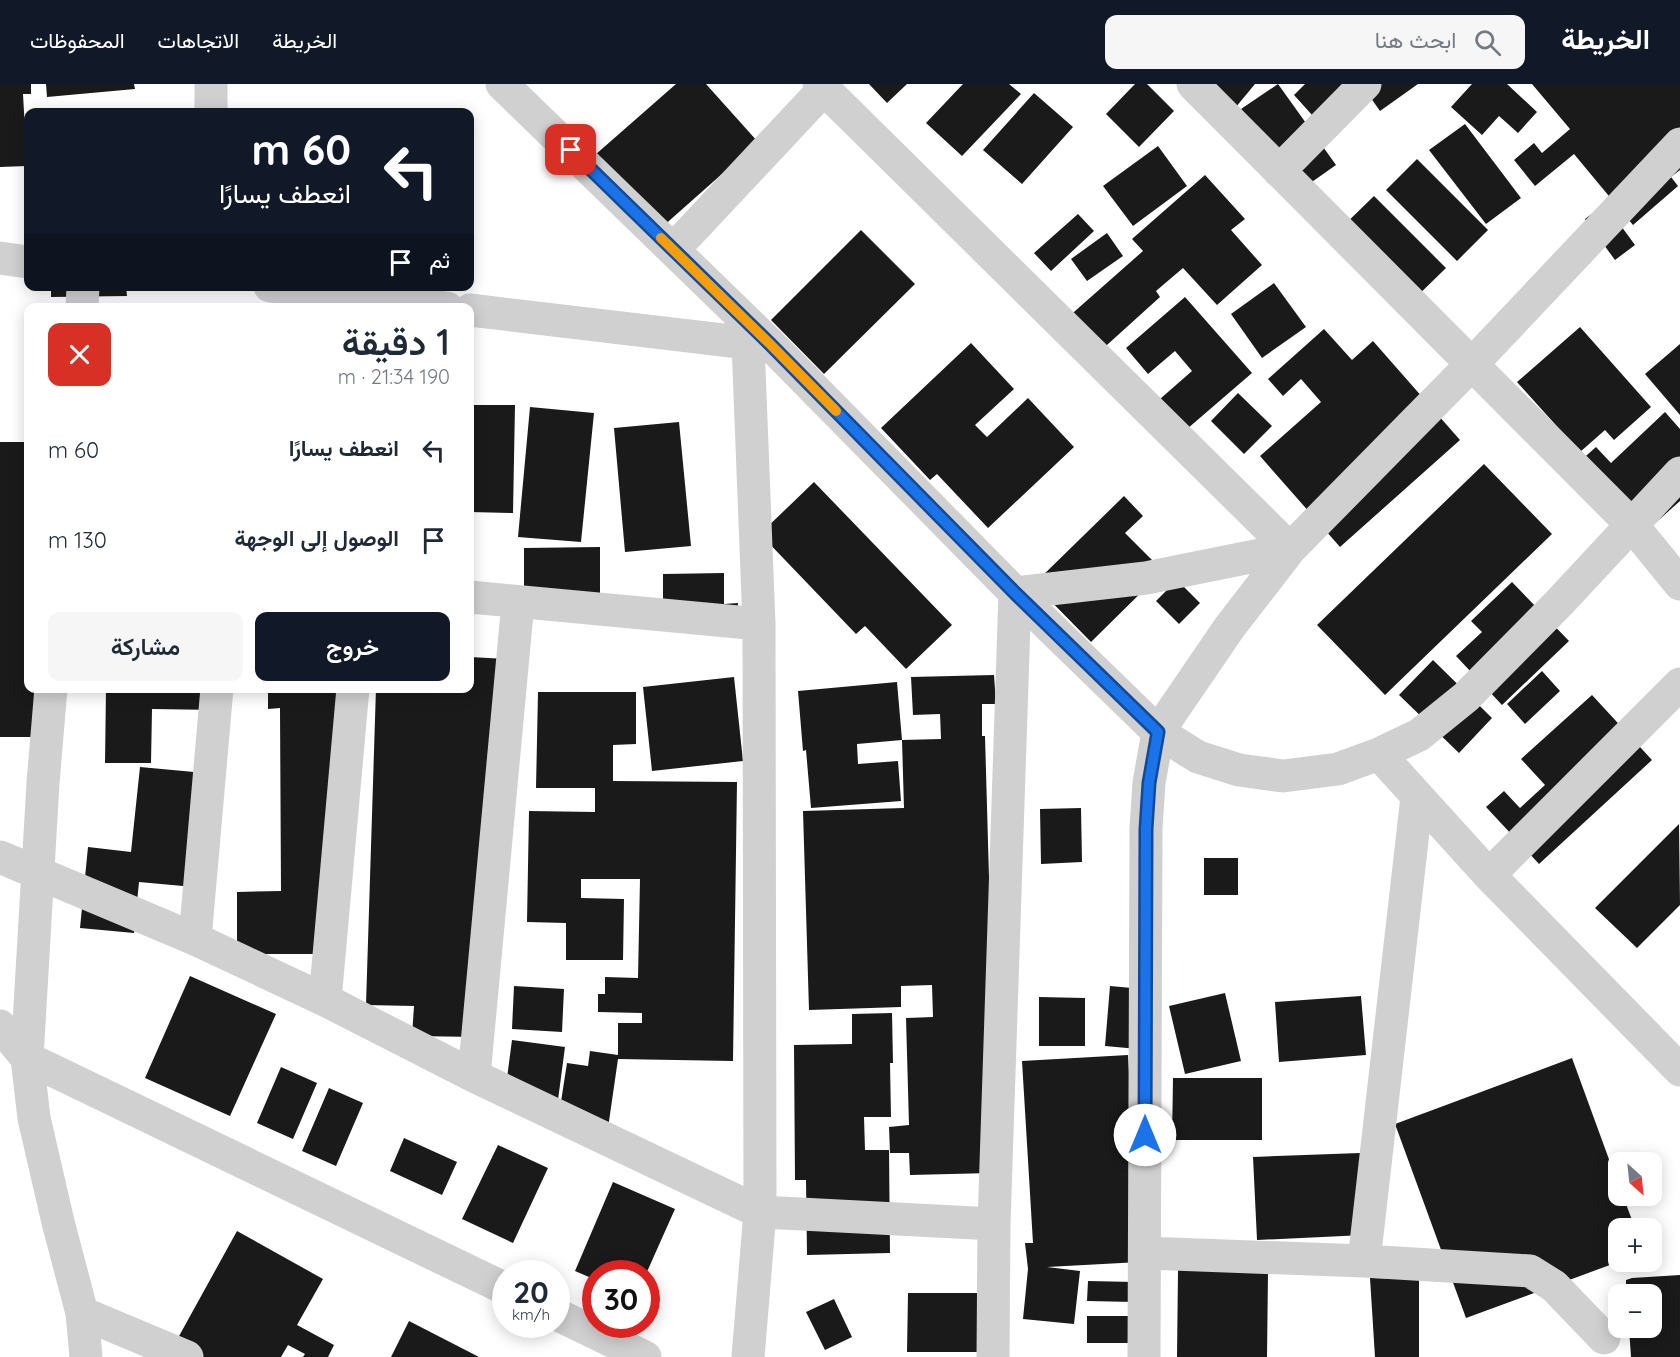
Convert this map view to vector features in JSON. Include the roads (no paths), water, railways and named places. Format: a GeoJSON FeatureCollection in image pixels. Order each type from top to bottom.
{"type":"FeatureCollection","features":[{"type":"Feature","properties":{"kind":"street"},"geometry":{"type":"LineString","coordinates":[[211,84],[211,108]]}},
{"type":"Feature","properties":{"kind":"street"},"geometry":{"type":"LineString","coordinates":[[502,84],[673,250],[759,344],[1158,732],[1198,757],[1239,770],[1283,776],[1338,769],[1379,754],[1419,735],[1466,697],[1680,473]]}},
{"type":"Feature","properties":{"kind":"street"},"geometry":{"type":"LineString","coordinates":[[1193,84],[1632,525],[1680,584]]}},
{"type":"Feature","properties":{"kind":"street"},"geometry":{"type":"LineString","coordinates":[[1279,171],[1365,84]]}},
{"type":"Feature","properties":{"kind":"street"},"geometry":{"type":"LineString","coordinates":[[673,250],[822,87],[1290,549]]}},
{"type":"Feature","properties":{"kind":"street"},"geometry":{"type":"LineString","coordinates":[[1144,1357],[1146,829],[1149,783],[1158,732],[1228,628],[1290,549],[1473,363],[1680,144]]}},
{"type":"Feature","properties":{"kind":"street"},"geometry":{"type":"LineString","coordinates":[[0,258],[24,261]]}},
{"type":"Feature","properties":{"kind":"street"},"geometry":{"type":"LineString","coordinates":[[310,291],[407,303]]}},
{"type":"Feature","properties":{"kind":"street"},"geometry":{"type":"LineString","coordinates":[[474,310],[759,344]]}},
{"type":"Feature","properties":{"kind":"street"},"geometry":{"type":"LineString","coordinates":[[748,1357],[760,1212],[759,344]]}},
{"type":"Feature","properties":{"kind":"street"},"geometry":{"type":"LineString","coordinates":[[1015,593],[1146,578],[1290,549]]}},
{"type":"Feature","properties":{"kind":"street"},"geometry":{"type":"LineString","coordinates":[[993,1357],[994,1224],[1015,593]]}},
{"type":"Feature","properties":{"kind":"street"},"geometry":{"type":"LineString","coordinates":[[474,597],[759,624]]}},
{"type":"Feature","properties":{"kind":"street"},"geometry":{"type":"LineString","coordinates":[[474,1076],[518,602]]}},
{"type":"Feature","properties":{"kind":"street"},"geometry":{"type":"LineString","coordinates":[[1489,875],[1680,684]]}},
{"type":"Feature","properties":{"kind":"street"},"geometry":{"type":"LineString","coordinates":[[51,693],[27,1058],[34,1118],[82,1313],[86,1357]]}},
{"type":"Feature","properties":{"kind":"street"},"geometry":{"type":"LineString","coordinates":[[195,939],[217,693]]}},
{"type":"Feature","properties":{"kind":"street"},"geometry":{"type":"LineString","coordinates":[[325,1000],[353,693]]}},
{"type":"Feature","properties":{"kind":"street"},"geometry":{"type":"LineString","coordinates":[[1379,754],[1489,875],[1680,1070]]}},
{"type":"Feature","properties":{"kind":"street"},"geometry":{"type":"LineString","coordinates":[[1364,1261],[1417,797]]}},
{"type":"Feature","properties":{"kind":"street"},"geometry":{"type":"LineString","coordinates":[[0,857],[195,939],[325,1000],[474,1076],[760,1212],[994,1224]]}},
{"type":"Feature","properties":{"kind":"street"},"geometry":{"type":"LineString","coordinates":[[0,1026],[27,1058],[492,1282]]}},
{"type":"Feature","properties":{"kind":"street"},"geometry":{"type":"LineString","coordinates":[[1145,1253],[1364,1261],[1530,1271],[1554,1286],[1603,1351]]}},
{"type":"Feature","properties":{"kind":"street"},"geometry":{"type":"LineString","coordinates":[[82,1313],[188,1357]]}},
{"type":"Feature","properties":{"kind":"street"},"geometry":{"type":"LineString","coordinates":[[570,1321],[645,1357]]}}]}
